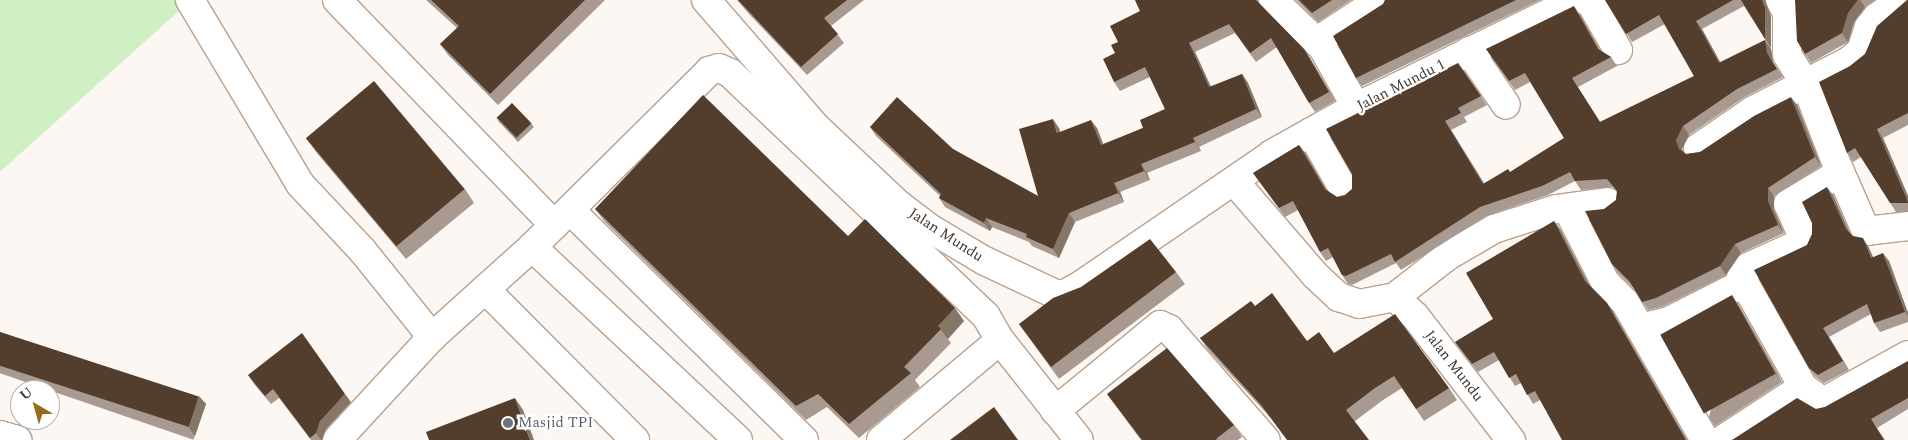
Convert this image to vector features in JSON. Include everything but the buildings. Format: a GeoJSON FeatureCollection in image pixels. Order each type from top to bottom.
{"type":"FeatureCollection","features":[{"type":"Feature","properties":{"kind":"street"},"geometry":{"type":"LineString","coordinates":[[190,0],[300,184],[367,256],[432,337]]}},
{"type":"Feature","properties":{"kind":"street"},"geometry":{"type":"LineString","coordinates":[[337,0],[562,218],[804,440]]}},
{"type":"Feature","properties":{"kind":"street","name":"Jalan Mundu"},"geometry":{"type":"LineString","coordinates":[[706,0],[817,128],[899,205],[931,229],[985,261],[1055,294],[1065,294],[1081,285],[1234,182]]}},
{"type":"Feature","properties":{"kind":"street"},"geometry":{"type":"LineString","coordinates":[[1273,0],[1318,41],[1356,107]]}},
{"type":"Feature","properties":{"kind":"street"},"geometry":{"type":"LineString","coordinates":[[1318,41],[1380,0]]}},
{"type":"Feature","properties":{"kind":"street","name":"Jalan Mundu 1"},"geometry":{"type":"LineString","coordinates":[[1234,182],[1272,154],[1356,107],[1575,0]]}},
{"type":"Feature","properties":{"kind":"street"},"geometry":{"type":"LineString","coordinates":[[1589,0],[1618,50]]}},
{"type":"Feature","properties":{"kind":"street"},"geometry":{"type":"LineString","coordinates":[[1780,0],[1787,13],[1787,54],[1806,85],[1838,167],[1866,231],[1908,226]]}},
{"type":"Feature","properties":{"kind":"street"},"geometry":{"type":"LineString","coordinates":[[1698,148],[1752,111],[1806,85],[1861,51],[1869,26],[1901,0]]}},
{"type":"Feature","properties":{"kind":"street"},"geometry":{"type":"LineString","coordinates":[[1469,51],[1506,105]]}},
{"type":"Feature","properties":{"kind":"street"},"geometry":{"type":"LineString","coordinates":[[337,440],[432,337],[532,247],[709,71],[725,69],[986,316],[1000,340],[1079,440]]}},
{"type":"Feature","properties":{"kind":"street"},"geometry":{"type":"LineString","coordinates":[[1311,132],[1344,190]]}},
{"type":"Feature","properties":{"kind":"street"},"geometry":{"type":"LineString","coordinates":[[1838,167],[1833,177],[1788,204],[1788,210],[1803,237],[1801,243],[1748,267],[1741,277],[1742,284],[1803,387],[1823,402],[1908,355]]}},
{"type":"Feature","properties":{"kind":"street"},"geometry":{"type":"LineString","coordinates":[[1234,182],[1279,236],[1340,297],[1359,304],[1395,297],[1470,241],[1521,219],[1567,208],[1608,202]]}},
{"type":"Feature","properties":{"kind":"street"},"geometry":{"type":"LineString","coordinates":[[1567,208],[1605,282],[1625,302],[1705,440]]}},
{"type":"Feature","properties":{"kind":"street"},"geometry":{"type":"LineString","coordinates":[[532,247],[738,440]]}},
{"type":"Feature","properties":{"kind":"street"},"geometry":{"type":"LineString","coordinates":[[1640,328],[1667,322],[1742,284]]}},
{"type":"Feature","properties":{"kind":"street"},"geometry":{"type":"LineString","coordinates":[[485,289],[635,440]]}},
{"type":"Feature","properties":{"kind":"street","name":"Jalan Mundu"},"geometry":{"type":"LineString","coordinates":[[1395,297],[1415,316],[1509,439]]}},
{"type":"Feature","properties":{"kind":"street"},"geometry":{"type":"LineString","coordinates":[[1055,411],[1160,326],[1169,329],[1266,440]]}},
{"type":"Feature","properties":{"kind":"street"},"geometry":{"type":"LineString","coordinates":[[881,440],[1000,340]]}},
{"type":"Feature","properties":{"kind":"street"},"geometry":{"type":"LineString","coordinates":[[1722,440],[1803,387]]}},
{"type":"Feature","properties":{"kind":"green space"},"geometry":{"type":"Polygon","coordinates":[[[0,0],[191,0],[0,172],[0,0]]]}},
{"type":"Feature","properties":{"kind":"place","name":"Masjid TPI"},"geometry":{"type":"Point","coordinates":[508,423]}}]}
